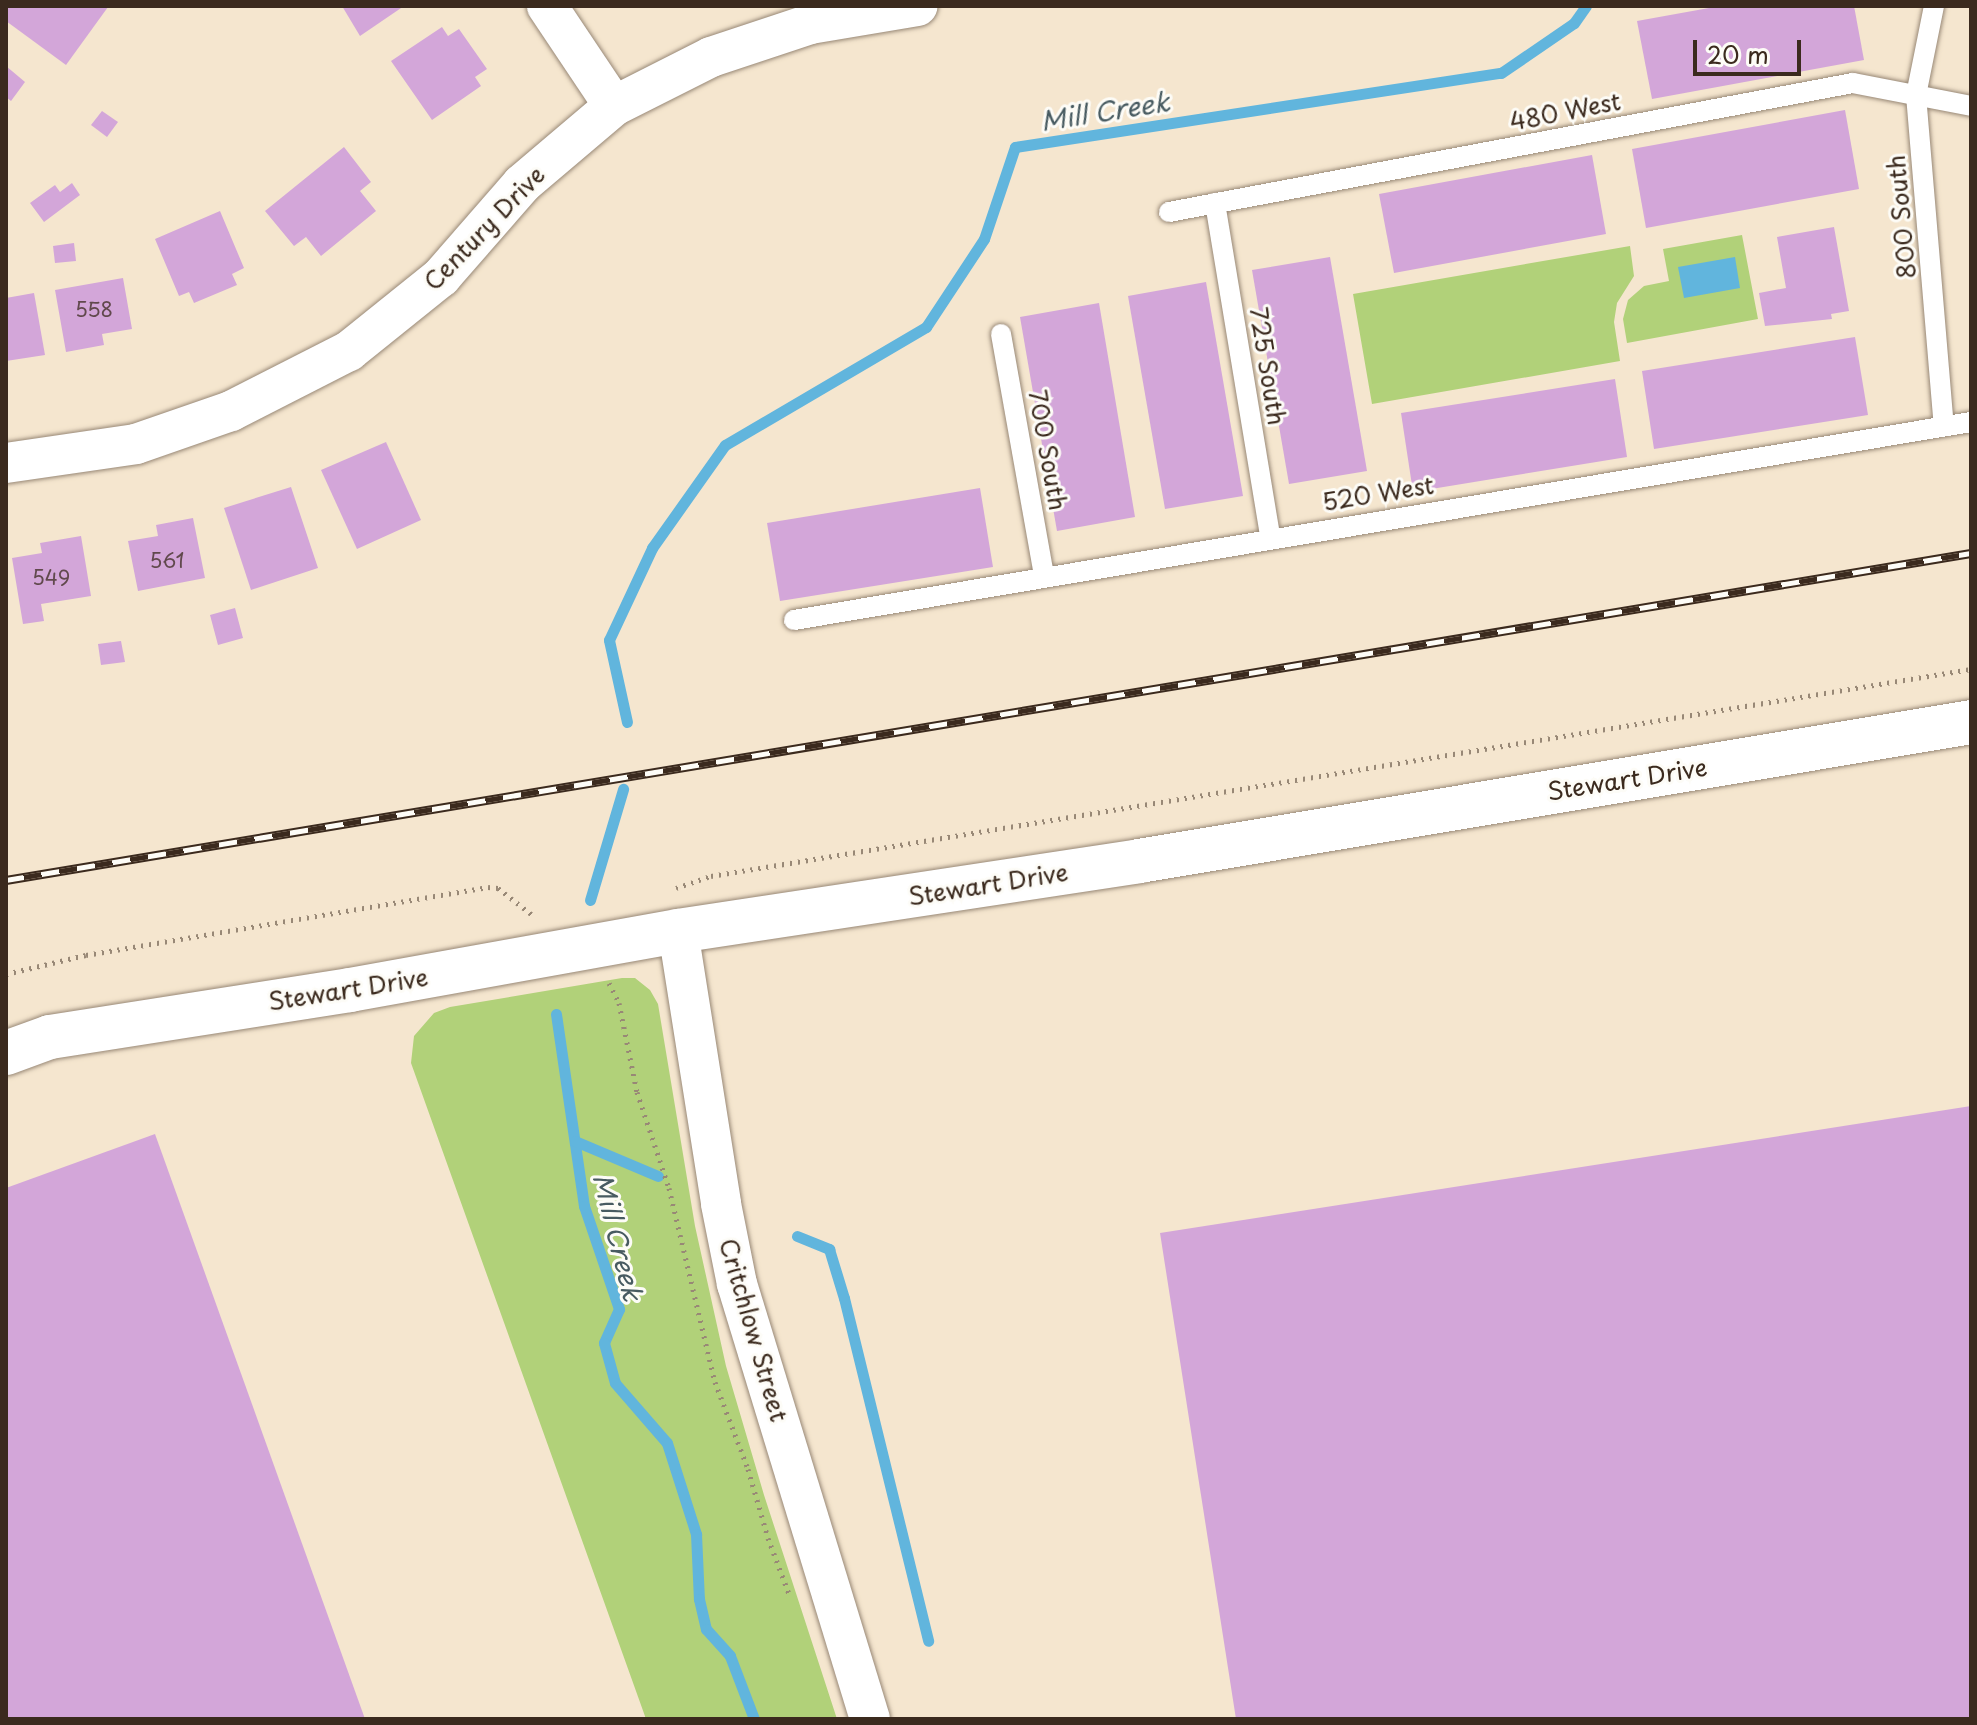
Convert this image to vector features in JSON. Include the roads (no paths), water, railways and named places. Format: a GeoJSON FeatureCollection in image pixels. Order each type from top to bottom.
{"type":"FeatureCollection","features":[{"type":"Feature","properties":{"kind":"street"},"geometry":{"type":"LineString","coordinates":[[547,6],[614,106]]}},
{"type":"Feature","properties":{"kind":"street","name":"Century Drive"},"geometry":{"type":"LineString","coordinates":[[6,463],[136,444],[231,411],[349,351],[441,277],[522,184],[614,106],[711,57],[767,38],[810,24],[917,6]]}},
{"type":"Feature","properties":{"kind":"street","name":"Stewart Drive"},"geometry":{"type":"LineString","coordinates":[[6,1053],[50,1037],[366,987],[673,911],[1139,861],[1971,722]]}},
{"type":"Feature","properties":{"kind":"street","name":"Critchlow Street"},"geometry":{"type":"LineString","coordinates":[[673,911],[737,1284],[870,1719]]}},
{"type":"Feature","properties":{"kind":"lane","name":"800 South"},"geometry":{"type":"LineString","coordinates":[[1934,6],[1916,95],[1944,426]]}},
{"type":"Feature","properties":{"kind":"lane","name":"480 West"},"geometry":{"type":"LineString","coordinates":[[1169,212],[1853,83],[1971,106]]}},
{"type":"Feature","properties":{"kind":"lane","name":"725 South"},"geometry":{"type":"LineString","coordinates":[[1215,203],[1270,537]]}},
{"type":"Feature","properties":{"kind":"lane","name":"700 South"},"geometry":{"type":"LineString","coordinates":[[1001,334],[1044,575]]}},
{"type":"Feature","properties":{"kind":"lane","name":"520 West"},"geometry":{"type":"LineString","coordinates":[[794,620],[1044,575],[1971,422]]}},
{"type":"Feature","properties":{"kind":"water"},"geometry":{"type":"Polygon","coordinates":[[[1735,257],[1740,288],[1684,298],[1678,267],[1735,257]]]}},
{"type":"Feature","properties":{"kind":"waterway","name":"Mill Creek"},"geometry":{"type":"LineString","coordinates":[[627,722],[609,640],[652,548],[725,445],[926,327],[984,239],[1015,147],[1501,73],[1574,23],[1586,6]]}},
{"type":"Feature","properties":{"kind":"waterway","name":"Mill Creek"},"geometry":{"type":"LineString","coordinates":[[590,900],[623,789]]}},
{"type":"Feature","properties":{"kind":"waterway","name":"Mill Creek"},"geometry":{"type":"LineString","coordinates":[[556,1014],[584,1206],[619,1309],[604,1343],[615,1383],[667,1443],[696,1534],[699,1599],[706,1629],[730,1656],[754,1719]]}},
{"type":"Feature","properties":{"kind":"waterway"},"geometry":{"type":"LineString","coordinates":[[575,1141],[658,1176]]}},
{"type":"Feature","properties":{"kind":"waterway"},"geometry":{"type":"LineString","coordinates":[[797,1236],[829,1249],[844,1298],[928,1641]]}},
{"type":"Feature","properties":{"kind":"railway"},"geometry":{"type":"LineString","coordinates":[[6,880],[1971,553]]}}]}
